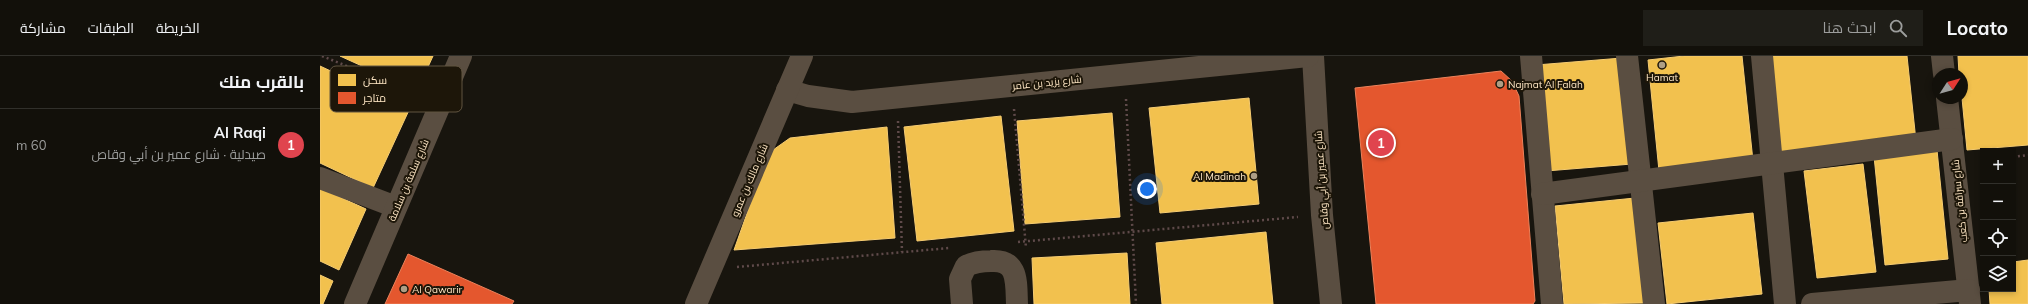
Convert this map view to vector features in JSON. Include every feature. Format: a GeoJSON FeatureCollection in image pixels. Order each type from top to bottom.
{"type":"FeatureCollection","features":[{"type":"Feature","properties":{"kind":"street","name":"شارع سلمة بن سلامة"},"geometry":{"type":"LineString","coordinates":[[457,66],[461,56]]}},
{"type":"Feature","properties":{"kind":"street","name":"شارع مالك بن عمرو"},"geometry":{"type":"LineString","coordinates":[[696,304],[802,56]]}},
{"type":"Feature","properties":{"kind":"street","name":"شارع يزيد بن عامر"},"geometry":{"type":"LineString","coordinates":[[787,90],[808,96],[852,102],[1308,56]]}},
{"type":"Feature","properties":{"kind":"street","name":"شارع عمير بن أبي وقاص"},"geometry":{"type":"LineString","coordinates":[[1313,56],[1322,215],[1331,304]]}},
{"type":"Feature","properties":{"kind":"street"},"geometry":{"type":"LineString","coordinates":[[1531,56],[1552,304]]}},
{"type":"Feature","properties":{"kind":"street"},"geometry":{"type":"LineString","coordinates":[[1627,56],[1654,304]]}},
{"type":"Feature","properties":{"kind":"street"},"geometry":{"type":"LineString","coordinates":[[1762,56],[1785,304]]}},
{"type":"Feature","properties":{"kind":"street"},"geometry":{"type":"LineString","coordinates":[[1942,56],[1943,68]]}},
{"type":"Feature","properties":{"kind":"street","name":"شارع سراقة بن كعب"},"geometry":{"type":"LineString","coordinates":[[1948,104],[1969,297]]}},
{"type":"Feature","properties":{"kind":"street","name":"شارع سلمة بن سلامة"},"geometry":{"type":"LineString","coordinates":[[355,304],[438,112]]}},
{"type":"Feature","properties":{"kind":"street"},"geometry":{"type":"LineString","coordinates":[[1542,194],[1952,139]]}},
{"type":"Feature","properties":{"kind":"street"},"geometry":{"type":"LineString","coordinates":[[320,178],[396,207]]}},
{"type":"Feature","properties":{"kind":"street"},"geometry":{"type":"LineString","coordinates":[[962,304],[960,279],[966,266],[978,261],[997,260],[1010,266],[1014,272],[1017,304]]}},
{"type":"Feature","properties":{"kind":"street"},"geometry":{"type":"LineString","coordinates":[[1812,304],[1969,297]]}},
{"type":"Feature","properties":{"kind":"path"},"geometry":{"type":"LineString","coordinates":[[322,56],[347,66]]}},
{"type":"Feature","properties":{"kind":"path"},"geometry":{"type":"LineString","coordinates":[[1125,74],[1136,304]]}},
{"type":"Feature","properties":{"kind":"path"},"geometry":{"type":"LineString","coordinates":[[1012,86],[1026,250]]}},
{"type":"Feature","properties":{"kind":"path"},"geometry":{"type":"LineString","coordinates":[[897,97],[902,252]]}},
{"type":"Feature","properties":{"kind":"path"},"geometry":{"type":"LineString","coordinates":[[2016,157],[2028,155]]}},
{"type":"Feature","properties":{"kind":"building: سكن"},"geometry":{"type":"Polygon","coordinates":[[[340,56],[433,56],[428,66],[362,66],[340,56]]]}},
{"type":"Feature","properties":{"kind":"building: سكن"},"geometry":{"type":"Polygon","coordinates":[[[1684,56],[1742,56],[1753,161],[1659,171],[1648,60],[1684,56]]]}},
{"type":"Feature","properties":{"kind":"building: سكن"},"geometry":{"type":"Polygon","coordinates":[[[1770,56],[1907,56],[1916,141],[1781,155],[1770,56]]]}},
{"type":"Feature","properties":{"kind":"building: سكن"},"geometry":{"type":"Polygon","coordinates":[[[1958,56],[2028,56],[2028,145],[1967,150],[1963,104],[1968,104],[1968,68],[1959,68],[1958,56]]]}},
{"type":"Feature","properties":{"kind":"building: سكن"},"geometry":{"type":"Polygon","coordinates":[[[1622,58],[1632,164],[1546,171],[1536,65],[1622,58]]]}},
{"type":"Feature","properties":{"kind":"building: سكن"},"geometry":{"type":"Polygon","coordinates":[[[320,66],[330,71],[330,112],[408,112],[373,188],[320,163],[320,66]]]}},
{"type":"Feature","properties":{"kind":"building: سكن"},"geometry":{"type":"Polygon","coordinates":[[[1249,98],[1259,204],[1160,213],[1149,108],[1249,98]]]}},
{"type":"Feature","properties":{"kind":"building: سكن"},"geometry":{"type":"Polygon","coordinates":[[[1112,113],[1120,217],[1025,224],[1017,121],[1112,113]]]}},
{"type":"Feature","properties":{"kind":"building: سكن"},"geometry":{"type":"Polygon","coordinates":[[[1001,116],[1014,231],[917,241],[904,127],[1001,116]]]}},
{"type":"Feature","properties":{"kind":"building: سكن"},"geometry":{"type":"Polygon","coordinates":[[[887,127],[895,238],[734,250],[764,165],[773,150],[790,138],[887,127]]]}},
{"type":"Feature","properties":{"kind":"building: سكن"},"geometry":{"type":"Polygon","coordinates":[[[1937,150],[1948,259],[1885,265],[1874,156],[1937,150]]]}},
{"type":"Feature","properties":{"kind":"building: سكن"},"geometry":{"type":"Polygon","coordinates":[[[1863,164],[1876,272],[1817,278],[1804,171],[1863,164]]]}},
{"type":"Feature","properties":{"kind":"building: سكن"},"geometry":{"type":"Polygon","coordinates":[[[320,188],[366,209],[339,270],[320,261],[320,188]]]}},
{"type":"Feature","properties":{"kind":"building: سكن"},"geometry":{"type":"Polygon","coordinates":[[[1635,198],[1645,303],[1564,304],[1555,206],[1635,198]]]}},
{"type":"Feature","properties":{"kind":"building: سكن"},"geometry":{"type":"Polygon","coordinates":[[[1753,213],[1762,294],[1667,304],[1658,223],[1753,213]]]}},
{"type":"Feature","properties":{"kind":"building: سكن"},"geometry":{"type":"Polygon","coordinates":[[[1266,232],[1273,304],[1162,304],[1156,243],[1266,232]]]}},
{"type":"Feature","properties":{"kind":"building: سكن"},"geometry":{"type":"Polygon","coordinates":[[[1127,253],[1130,304],[1034,304],[1032,258],[1127,253]]]}},
{"type":"Feature","properties":{"kind":"building: سكن"},"geometry":{"type":"Polygon","coordinates":[[[2028,260],[2028,304],[1990,304],[1989,292],[2016,292],[2016,262],[2028,260]]]}},
{"type":"Feature","properties":{"kind":"building: سكن"},"geometry":{"type":"Polygon","coordinates":[[[320,275],[333,281],[323,304],[320,304],[320,275]]]}},
{"type":"Feature","properties":{"kind":"building: متاجر"},"geometry":{"type":"Polygon","coordinates":[[[1501,71],[1512,81],[1519,96],[1535,301],[1533,304],[1376,304],[1355,88],[1501,71]]]}},
{"type":"Feature","properties":{"kind":"building: متاجر"},"geometry":{"type":"Polygon","coordinates":[[[408,254],[514,301],[512,304],[385,304],[408,254]]]}},
{"type":"Feature","properties":{"kind":"place","name":"Hamat"},"geometry":{"type":"Point","coordinates":[1662,65]}},
{"type":"Feature","properties":{"kind":"place","name":"Najmat Al Falah"},"geometry":{"type":"Point","coordinates":[1500,84]}},
{"type":"Feature","properties":{"kind":"place","name":"Al Raqi"},"geometry":{"type":"Point","coordinates":[1381,143]}},
{"type":"Feature","properties":{"kind":"place","name":"Al Madinah"},"geometry":{"type":"Point","coordinates":[1254,176]}},
{"type":"Feature","properties":{"kind":"place","name":"Al Qawarir"},"geometry":{"type":"Point","coordinates":[404,289]}}]}
